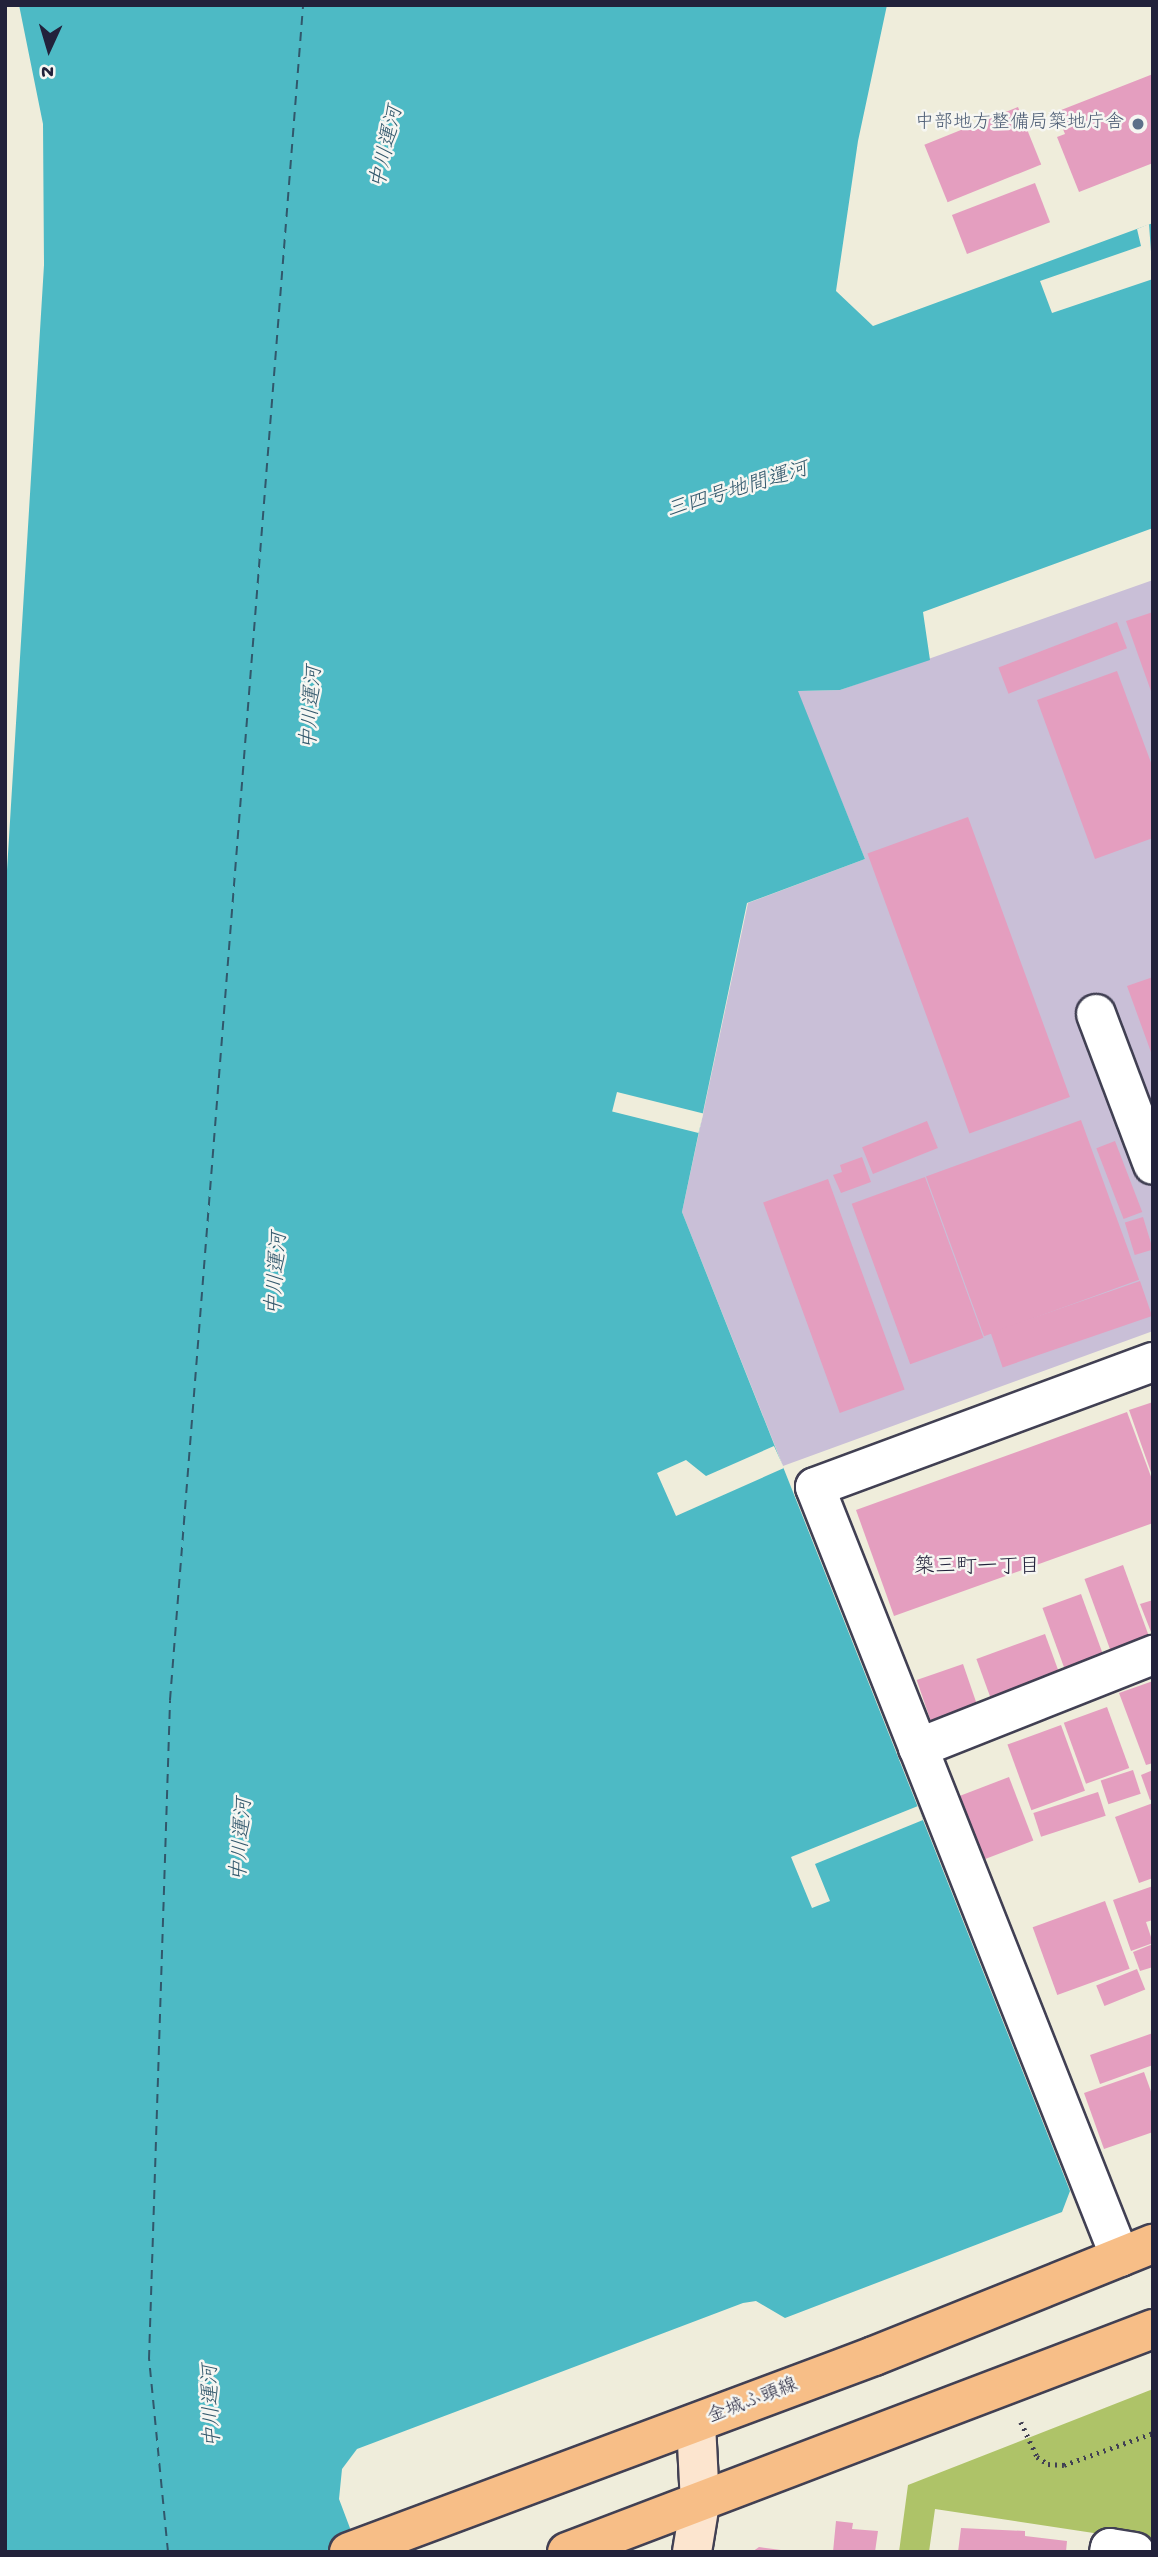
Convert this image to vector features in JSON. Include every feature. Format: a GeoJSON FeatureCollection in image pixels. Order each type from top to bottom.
{"type":"FeatureCollection","features":[{"type":"Feature","properties":{"kind":"main road","name":"金城ふ頭線"},"geometry":{"type":"LineString","coordinates":[[349,2552],[537,2484],[1136,2251]]}},
{"type":"Feature","properties":{"kind":"main road"},"geometry":{"type":"LineString","coordinates":[[567,2552],[1153,2329]]}},
{"type":"Feature","properties":{"kind":"street"},"geometry":{"type":"LineString","coordinates":[[1096,1014],[1153,1165]]}},
{"type":"Feature","properties":{"kind":"street"},"geometry":{"type":"LineString","coordinates":[[1136,2251],[918,1748],[815,1487],[1153,1362]]}},
{"type":"Feature","properties":{"kind":"street"},"geometry":{"type":"LineString","coordinates":[[918,1748],[1153,1655]]}},
{"type":"Feature","properties":{"kind":"street"},"geometry":{"type":"LineString","coordinates":[[692,2552],[701,2503],[696,2423]]}},
{"type":"Feature","properties":{"kind":"street"},"geometry":{"type":"LineString","coordinates":[[1109,2552],[1135,2552]]}},
{"type":"Feature","properties":{"kind":"path"},"geometry":{"type":"LineString","coordinates":[[1005,2386],[1037,2457],[1048,2464],[1064,2465],[1153,2433]]}},
{"type":"Feature","properties":{"kind":"shaded area"},"geometry":{"type":"Polygon","coordinates":[[[1153,580],[1153,1331],[783,1466],[682,1212],[748,903],[865,859],[797,691],[840,690],[1153,580]]]}},
{"type":"Feature","properties":{"kind":"green space"},"geometry":{"type":"Polygon","coordinates":[[[1153,2389],[1153,2542],[935,2509],[929,2552],[899,2552],[908,2485],[1153,2389]]]}},
{"type":"Feature","properties":{"kind":"water"},"geometry":{"type":"Polygon","coordinates":[[[19,5],[887,5],[858,141],[836,291],[873,326],[1153,223],[1153,528],[923,612],[930,660],[840,690],[798,691],[865,859],[747,903],[682,1212],[1070,2191],[1062,2212],[785,2318],[756,2301],[743,2303],[357,2449],[342,2469],[339,2499],[359,2552],[5,2552],[5,903],[44,265],[43,124],[19,5]]]}},
{"type":"Feature","properties":{"kind":"pier"},"geometry":{"type":"Polygon","coordinates":[[[1149,224],[1153,279],[1052,313],[1040,281],[1141,246],[1137,229],[1149,224]]]}},
{"type":"Feature","properties":{"kind":"pier"},"geometry":{"type":"Polygon","coordinates":[[[617,1092],[703,1114],[699,1133],[612,1111],[617,1092]]]}},
{"type":"Feature","properties":{"kind":"pier"},"geometry":{"type":"Polygon","coordinates":[[[774,1446],[784,1468],[676,1516],[657,1473],[686,1460],[706,1476],[774,1446]]]}},
{"type":"Feature","properties":{"kind":"pier"},"geometry":{"type":"Polygon","coordinates":[[[918,1806],[923,1820],[815,1864],[830,1901],[812,1908],[791,1857],[918,1806]]]}},
{"type":"Feature","properties":{"kind":"building"},"geometry":{"type":"Polygon","coordinates":[[[1153,74],[1153,163],[1079,192],[1057,137],[1065,134],[1056,112],[1153,74]]]}},
{"type":"Feature","properties":{"kind":"building"},"geometry":{"type":"Polygon","coordinates":[[[1018,107],[1041,164],[948,202],[924,145],[1018,107]]]}},
{"type":"Feature","properties":{"kind":"building"},"geometry":{"type":"Polygon","coordinates":[[[1035,183],[1050,222],[967,254],[952,215],[1035,183]]]}},
{"type":"Feature","properties":{"kind":"building"},"geometry":{"type":"Polygon","coordinates":[[[1153,612],[1153,694],[1152,694],[1126,621],[1153,612]]]}},
{"type":"Feature","properties":{"kind":"building"},"geometry":{"type":"Polygon","coordinates":[[[1117,622],[1127,648],[1008,694],[998,668],[1117,622]]]}},
{"type":"Feature","properties":{"kind":"building"},"geometry":{"type":"Polygon","coordinates":[[[1117,671],[1153,768],[1153,838],[1095,859],[1037,700],[1117,671]]]}},
{"type":"Feature","properties":{"kind":"building"},"geometry":{"type":"Polygon","coordinates":[[[968,817],[1070,1097],[969,1134],[867,854],[968,817]]]}},
{"type":"Feature","properties":{"kind":"building"},"geometry":{"type":"Polygon","coordinates":[[[1153,977],[1153,1055],[1152,1055],[1127,986],[1153,977]]]}},
{"type":"Feature","properties":{"kind":"building"},"geometry":{"type":"Polygon","coordinates":[[[1081,1120],[1139,1280],[984,1336],[926,1176],[1081,1120]]]}},
{"type":"Feature","properties":{"kind":"building"},"geometry":{"type":"Polygon","coordinates":[[[927,1121],[938,1148],[873,1174],[862,1147],[927,1121]]]}},
{"type":"Feature","properties":{"kind":"building"},"geometry":{"type":"Polygon","coordinates":[[[1115,1141],[1142,1212],[1124,1219],[1096,1148],[1115,1141]]]}},
{"type":"Feature","properties":{"kind":"building"},"geometry":{"type":"Polygon","coordinates":[[[862,1157],[871,1182],[841,1193],[833,1175],[842,1172],[840,1165],[862,1157]]]}},
{"type":"Feature","properties":{"kind":"building"},"geometry":{"type":"Polygon","coordinates":[[[925,1177],[983,1338],[910,1364],[852,1204],[925,1177]]]}},
{"type":"Feature","properties":{"kind":"building"},"geometry":{"type":"Polygon","coordinates":[[[828,1179],[905,1389],[840,1413],[763,1203],[828,1179]]]}},
{"type":"Feature","properties":{"kind":"building"},"geometry":{"type":"Polygon","coordinates":[[[1143,1217],[1153,1250],[1135,1255],[1125,1223],[1143,1217]]]}},
{"type":"Feature","properties":{"kind":"building"},"geometry":{"type":"Polygon","coordinates":[[[1140,1281],[1152,1316],[1003,1367],[991,1332],[1140,1281]]]}},
{"type":"Feature","properties":{"kind":"building"},"geometry":{"type":"Polygon","coordinates":[[[1153,1402],[1153,1475],[1152,1475],[1129,1410],[1153,1402]]]}},
{"type":"Feature","properties":{"kind":"building"},"geometry":{"type":"Polygon","coordinates":[[[1127,1412],[1153,1482],[1153,1523],[894,1616],[856,1510],[1127,1412]]]}},
{"type":"Feature","properties":{"kind":"building"},"geometry":{"type":"Polygon","coordinates":[[[1123,1565],[1151,1643],[1113,1657],[1084,1579],[1123,1565]]]}},
{"type":"Feature","properties":{"kind":"building"},"geometry":{"type":"Polygon","coordinates":[[[1081,1594],[1104,1658],[1066,1672],[1042,1608],[1081,1594]]]}},
{"type":"Feature","properties":{"kind":"building"},"geometry":{"type":"Polygon","coordinates":[[[1153,1600],[1153,1637],[1140,1604],[1153,1600]]]}},
{"type":"Feature","properties":{"kind":"building"},"geometry":{"type":"Polygon","coordinates":[[[1045,1634],[1060,1676],[992,1701],[976,1659],[1045,1634]]]}},
{"type":"Feature","properties":{"kind":"building"},"geometry":{"type":"Polygon","coordinates":[[[963,1664],[978,1707],[932,1723],[917,1680],[963,1664]]]}},
{"type":"Feature","properties":{"kind":"building"},"geometry":{"type":"Polygon","coordinates":[[[1153,1681],[1153,1763],[1146,1765],[1119,1693],[1153,1681]]]}},
{"type":"Feature","properties":{"kind":"building"},"geometry":{"type":"Polygon","coordinates":[[[1107,1707],[1129,1768],[1086,1784],[1064,1723],[1107,1707]]]}},
{"type":"Feature","properties":{"kind":"building"},"geometry":{"type":"Polygon","coordinates":[[[1061,1725],[1085,1791],[1031,1810],[1007,1744],[1061,1725]]]}},
{"type":"Feature","properties":{"kind":"building"},"geometry":{"type":"Polygon","coordinates":[[[1133,1770],[1141,1794],[1108,1804],[1101,1781],[1133,1770]]]}},
{"type":"Feature","properties":{"kind":"building"},"geometry":{"type":"Polygon","coordinates":[[[1153,1770],[1153,1799],[1150,1800],[1141,1775],[1153,1770]]]}},
{"type":"Feature","properties":{"kind":"building"},"geometry":{"type":"Polygon","coordinates":[[[1009,1777],[1033,1840],[984,1859],[960,1796],[1009,1777]]]}},
{"type":"Feature","properties":{"kind":"building"},"geometry":{"type":"Polygon","coordinates":[[[1098,1792],[1106,1816],[1041,1837],[1033,1813],[1098,1792]]]}},
{"type":"Feature","properties":{"kind":"building"},"geometry":{"type":"Polygon","coordinates":[[[1153,1803],[1153,1878],[1139,1883],[1115,1817],[1153,1803]]]}},
{"type":"Feature","properties":{"kind":"building"},"geometry":{"type":"Polygon","coordinates":[[[1153,1886],[1153,1920],[1146,1922],[1153,1943],[1131,1951],[1113,1900],[1153,1886]]]}},
{"type":"Feature","properties":{"kind":"building"},"geometry":{"type":"Polygon","coordinates":[[[1105,1901],[1130,1969],[1057,1995],[1033,1927],[1105,1901]]]}},
{"type":"Feature","properties":{"kind":"building"},"geometry":{"type":"Polygon","coordinates":[[[1153,1944],[1153,1967],[1140,1971],[1133,1952],[1153,1944]]]}},
{"type":"Feature","properties":{"kind":"building"},"geometry":{"type":"Polygon","coordinates":[[[1137,1969],[1145,1989],[1104,2006],[1096,1985],[1137,1969]]]}},
{"type":"Feature","properties":{"kind":"building"},"geometry":{"type":"Polygon","coordinates":[[[1153,2033],[1153,2065],[1100,2084],[1090,2055],[1153,2033]]]}},
{"type":"Feature","properties":{"kind":"building"},"geometry":{"type":"Polygon","coordinates":[[[1144,2072],[1153,2097],[1153,2132],[1104,2149],[1084,2093],[1144,2072]]]}},
{"type":"Feature","properties":{"kind":"building"},"geometry":{"type":"Polygon","coordinates":[[[836,2521],[853,2523],[852,2529],[878,2531],[875,2552],[833,2552],[836,2521]]]}},
{"type":"Feature","properties":{"kind":"building"},"geometry":{"type":"Polygon","coordinates":[[[961,2528],[1025,2531],[1025,2536],[1067,2541],[1066,2552],[958,2552],[961,2528]]]}},
{"type":"Feature","properties":{"kind":"building"},"geometry":{"type":"Polygon","coordinates":[[[759,2547],[781,2550],[752,2552],[759,2547]]]}},
{"type":"Feature","properties":{"kind":"ferry route"},"geometry":{"type":"LineString","coordinates":[[168,2552],[149,2359],[170,1700],[303,5]]}},
{"type":"Feature","properties":{"kind":"place","name":"中部地方整備局築地庁舎"},"geometry":{"type":"Point","coordinates":[1138,124]}},
{"type":"Feature","properties":{"kind":"district","name":"築三町一丁目"},"geometry":{"type":"Point","coordinates":[977,1569]}},
{"type":"Feature","properties":{"kind":"water label","name":"中川運河"},"geometry":{"type":"Point","coordinates":[389,148]}},
{"type":"Feature","properties":{"kind":"water label","name":"三四号地間運河"},"geometry":{"type":"Point","coordinates":[738,492]}},
{"type":"Feature","properties":{"kind":"water label","name":"中川運河"},"geometry":{"type":"Point","coordinates":[314,708]}},
{"type":"Feature","properties":{"kind":"water label","name":"中川運河"},"geometry":{"type":"Point","coordinates":[279,1274]}},
{"type":"Feature","properties":{"kind":"water label","name":"中川運河"},"geometry":{"type":"Point","coordinates":[244,1840]}},
{"type":"Feature","properties":{"kind":"water label","name":"中川運河"},"geometry":{"type":"Point","coordinates":[214,2406]}}]}
